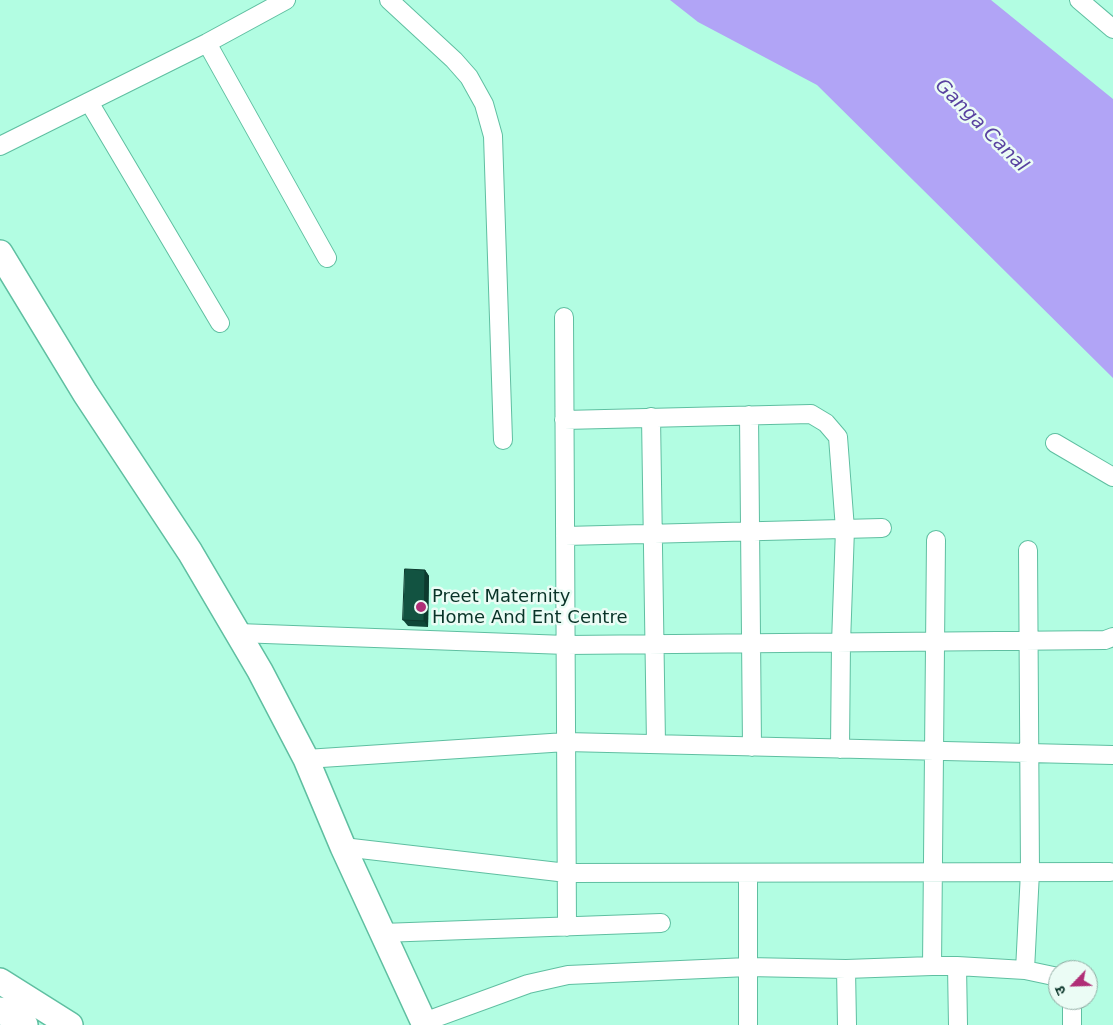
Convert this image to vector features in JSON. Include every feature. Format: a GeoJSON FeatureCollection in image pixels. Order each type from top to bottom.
{"type":"FeatureCollection","features":[{"type":"Feature","properties":{"kind":"street"},"geometry":{"type":"LineString","coordinates":[[0,146],[208,43],[286,0]]}},
{"type":"Feature","properties":{"kind":"street"},"geometry":{"type":"LineString","coordinates":[[389,0],[454,60],[469,77],[484,104],[490,122],[493,136],[503,440]]}},
{"type":"Feature","properties":{"kind":"street"},"geometry":{"type":"LineString","coordinates":[[1078,0],[1113,29]]}},
{"type":"Feature","properties":{"kind":"street"},"geometry":{"type":"LineString","coordinates":[[208,43],[327,258]]}},
{"type":"Feature","properties":{"kind":"street"},"geometry":{"type":"LineString","coordinates":[[88,102],[220,323]]}},
{"type":"Feature","properties":{"kind":"street"},"geometry":{"type":"LineString","coordinates":[[0,253],[85,393],[190,552],[260,671],[306,759],[343,847],[425,1024],[528,984],[568,975],[748,967],[846,969],[932,966],[1025,970],[1048,975]]}},
{"type":"Feature","properties":{"kind":"street"},"geometry":{"type":"LineString","coordinates":[[564,317],[567,926]]}},
{"type":"Feature","properties":{"kind":"street"},"geometry":{"type":"LineString","coordinates":[[564,420],[811,414],[826,423],[838,437],[844,529],[840,748]]}},
{"type":"Feature","properties":{"kind":"street"},"geometry":{"type":"LineString","coordinates":[[749,415],[752,747]]}},
{"type":"Feature","properties":{"kind":"street"},"geometry":{"type":"LineString","coordinates":[[651,417],[656,744]]}},
{"type":"Feature","properties":{"kind":"street"},"geometry":{"type":"LineString","coordinates":[[1055,443],[1113,477]]}},
{"type":"Feature","properties":{"kind":"street"},"geometry":{"type":"LineString","coordinates":[[565,536],[882,528]]}},
{"type":"Feature","properties":{"kind":"street"},"geometry":{"type":"LineString","coordinates":[[932,966],[936,540]]}},
{"type":"Feature","properties":{"kind":"street"},"geometry":{"type":"LineString","coordinates":[[1025,970],[1030,872],[1028,550]]}},
{"type":"Feature","properties":{"kind":"street"},"geometry":{"type":"LineString","coordinates":[[238,633],[566,644],[1028,641],[1105,640],[1113,637]]}},
{"type":"Feature","properties":{"kind":"street"},"geometry":{"type":"LineString","coordinates":[[306,759],[566,742],[1113,755]]}},
{"type":"Feature","properties":{"kind":"street"},"geometry":{"type":"LineString","coordinates":[[343,847],[567,873],[1110,872]]}},
{"type":"Feature","properties":{"kind":"street"},"geometry":{"type":"LineString","coordinates":[[748,872],[748,1025]]}},
{"type":"Feature","properties":{"kind":"street"},"geometry":{"type":"LineString","coordinates":[[382,933],[661,923]]}},
{"type":"Feature","properties":{"kind":"street"},"geometry":{"type":"LineString","coordinates":[[958,966],[958,1025]]}},
{"type":"Feature","properties":{"kind":"street"},"geometry":{"type":"LineString","coordinates":[[846,969],[847,1025]]}},
{"type":"Feature","properties":{"kind":"street"},"geometry":{"type":"LineString","coordinates":[[0,981],[70,1025]]}},
{"type":"Feature","properties":{"kind":"street"},"geometry":{"type":"LineString","coordinates":[[0,1010],[25,1025]]}},
{"type":"Feature","properties":{"kind":"street"},"geometry":{"type":"LineString","coordinates":[[1072,1010],[1072,1025]]}},
{"type":"Feature","properties":{"kind":"water","name":"Ganga Canal"},"geometry":{"type":"Polygon","coordinates":[[[670,0],[991,0],[1113,99],[1113,378],[817,85],[698,22],[670,0]]]}},
{"type":"Feature","properties":{"kind":"building"},"geometry":{"type":"Polygon","coordinates":[[[405,569],[425,570],[424,621],[403,620],[405,569]]]}},
{"type":"Feature","properties":{"kind":"place","name":"Preet Maternity Home And Ent Centre"},"geometry":{"type":"Point","coordinates":[421,607]}}]}
